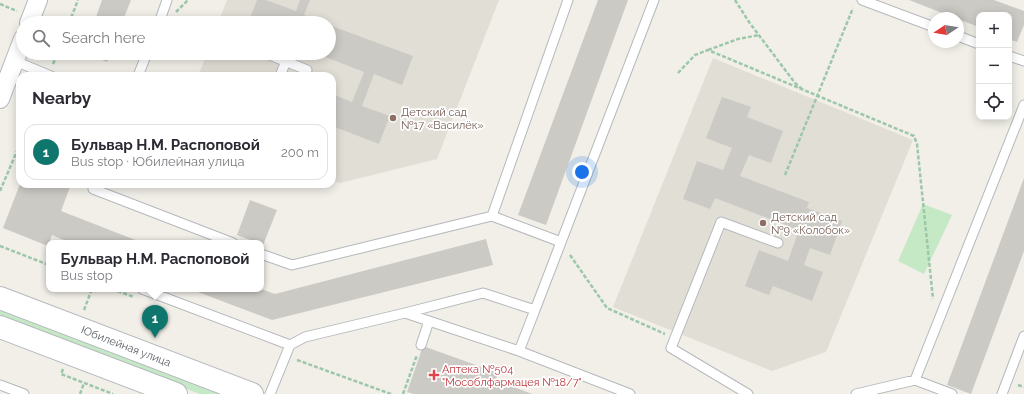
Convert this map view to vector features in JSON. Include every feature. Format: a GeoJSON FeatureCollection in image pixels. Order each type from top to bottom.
{"type":"FeatureCollection","features":[{"type":"Feature","properties":{"kind":"main road","name":"Юбилейная улица"},"geometry":{"type":"LineString","coordinates":[[0,298],[252,394]]}},
{"type":"Feature","properties":{"kind":"main road"},"geometry":{"type":"LineString","coordinates":[[3,329],[176,394]]}},
{"type":"Feature","properties":{"kind":"street"},"geometry":{"type":"LineString","coordinates":[[26,16],[38,0]]}},
{"type":"Feature","properties":{"kind":"street"},"geometry":{"type":"LineString","coordinates":[[0,99],[15,61]]}},
{"type":"Feature","properties":{"kind":"lane"},"geometry":{"type":"LineString","coordinates":[[162,16],[168,0]]}},
{"type":"Feature","properties":{"kind":"lane"},"geometry":{"type":"LineString","coordinates":[[492,216],[568,0]]}},
{"type":"Feature","properties":{"kind":"lane"},"geometry":{"type":"LineString","coordinates":[[519,351],[654,0]]}},
{"type":"Feature","properties":{"kind":"lane"},"geometry":{"type":"LineString","coordinates":[[862,0],[928,25]]}},
{"type":"Feature","properties":{"kind":"lane"},"geometry":{"type":"LineString","coordinates":[[964,38],[976,43]]}},
{"type":"Feature","properties":{"kind":"lane"},"geometry":{"type":"LineString","coordinates":[[1012,57],[1024,61]]}},
{"type":"Feature","properties":{"kind":"lane"},"geometry":{"type":"LineString","coordinates":[[140,72],[144,60]]}},
{"type":"Feature","properties":{"kind":"lane"},"geometry":{"type":"LineString","coordinates":[[15,61],[41,72]]}},
{"type":"Feature","properties":{"kind":"lane"},"geometry":{"type":"LineString","coordinates":[[282,72],[286,61],[307,70]]}},
{"type":"Feature","properties":{"kind":"lane"},"geometry":{"type":"LineString","coordinates":[[915,380],[1024,105]]}},
{"type":"Feature","properties":{"kind":"lane"},"geometry":{"type":"LineString","coordinates":[[93,188],[225,240]]}},
{"type":"Feature","properties":{"kind":"lane"},"geometry":{"type":"LineString","coordinates":[[264,255],[292,265],[492,216],[561,242]]}},
{"type":"Feature","properties":{"kind":"lane"},"geometry":{"type":"LineString","coordinates":[[748,394],[671,348],[721,222],[778,243]]}},
{"type":"Feature","properties":{"kind":"lane"},"geometry":{"type":"LineString","coordinates":[[150,292],[290,345]]}},
{"type":"Feature","properties":{"kind":"lane"},"geometry":{"type":"LineString","coordinates":[[270,394],[290,345],[305,337],[482,293],[535,310]]}},
{"type":"Feature","properties":{"kind":"lane"},"geometry":{"type":"LineString","coordinates":[[405,313],[519,351],[630,394]]}},
{"type":"Feature","properties":{"kind":"lane"},"geometry":{"type":"LineString","coordinates":[[421,345],[429,321]]}},
{"type":"Feature","properties":{"kind":"lane"},"geometry":{"type":"LineString","coordinates":[[1002,394],[1024,336]]}},
{"type":"Feature","properties":{"kind":"lane"},"geometry":{"type":"LineString","coordinates":[[856,394],[915,380],[952,394]]}},
{"type":"Feature","properties":{"kind":"lane"},"geometry":{"type":"LineString","coordinates":[[0,385],[24,394]]}},
{"type":"Feature","properties":{"kind":"path"},"geometry":{"type":"LineString","coordinates":[[2,0],[0,5],[21,16]]}},
{"type":"Feature","properties":{"kind":"path"},"geometry":{"type":"LineString","coordinates":[[72,16],[78,0]]}},
{"type":"Feature","properties":{"kind":"path"},"geometry":{"type":"LineString","coordinates":[[734,0],[758,35],[795,83],[806,91]]}},
{"type":"Feature","properties":{"kind":"path"},"geometry":{"type":"LineString","coordinates":[[785,175],[853,7]]}},
{"type":"Feature","properties":{"kind":"path"},"geometry":{"type":"LineString","coordinates":[[678,73],[695,55],[738,39],[758,35]]}},
{"type":"Feature","properties":{"kind":"path"},"geometry":{"type":"LineString","coordinates":[[708,50],[914,136],[916,139],[936,325]]}},
{"type":"Feature","properties":{"kind":"path"},"geometry":{"type":"LineString","coordinates":[[0,189],[16,153]]}},
{"type":"Feature","properties":{"kind":"path"},"geometry":{"type":"LineString","coordinates":[[561,242],[607,308],[675,338]]}},
{"type":"Feature","properties":{"kind":"path"},"geometry":{"type":"LineString","coordinates":[[0,246],[46,264]]}},
{"type":"Feature","properties":{"kind":"path"},"geometry":{"type":"LineString","coordinates":[[83,314],[91,292]]}},
{"type":"Feature","properties":{"kind":"path"},"geometry":{"type":"LineString","coordinates":[[403,394],[421,345]]}},
{"type":"Feature","properties":{"kind":"path"},"geometry":{"type":"LineString","coordinates":[[63,368],[61,374],[114,394]]}},
{"type":"Feature","properties":{"kind":"path"},"geometry":{"type":"LineString","coordinates":[[80,394],[84,383]]}},
{"type":"Feature","properties":{"kind":"shaded area","name":"Детский сад №17 «Василёк»"},"geometry":{"type":"Polygon","coordinates":[[[227,0],[499,0],[437,159],[340,183],[336,182],[336,72],[200,72],[204,60],[336,60],[336,16],[221,16],[227,0]]]}},
{"type":"Feature","properties":{"kind":"shaded area","name":"Детский сад №9 «Колобок»"},"geometry":{"type":"Polygon","coordinates":[[[713,58],[913,140],[826,352],[772,371],[613,307],[713,58]]]}},
{"type":"Feature","properties":{"kind":"green space"},"geometry":{"type":"Polygon","coordinates":[[[923,204],[952,215],[924,274],[898,261],[923,204]]]}},
{"type":"Feature","properties":{"kind":"green space"},"geometry":{"type":"Polygon","coordinates":[[[0,307],[230,394],[200,394],[0,318],[0,307]]]}},
{"type":"Feature","properties":{"kind":"building"},"geometry":{"type":"Polygon","coordinates":[[[102,0],[131,0],[125,16],[96,16],[102,0]]]}},
{"type":"Feature","properties":{"kind":"building"},"geometry":{"type":"Polygon","coordinates":[[[257,0],[266,0],[296,11],[300,0],[310,0],[304,15],[307,16],[251,16],[257,0]]]}},
{"type":"Feature","properties":{"kind":"building"},"geometry":{"type":"Polygon","coordinates":[[[598,0],[628,0],[546,225],[518,215],[598,0]]]}},
{"type":"Feature","properties":{"kind":"building"},"geometry":{"type":"Polygon","coordinates":[[[909,0],[994,0],[1024,11],[1024,25],[1017,42],[1012,40],[1012,12],[976,12],[976,26],[964,21],[964,12],[940,12],[909,0]]]}},
{"type":"Feature","properties":{"kind":"building"},"geometry":{"type":"Polygon","coordinates":[[[336,28],[413,56],[402,85],[374,74],[362,106],[390,116],[379,144],[336,128],[336,96],[352,102],[364,72],[333,60],[336,60],[336,28]]]}},
{"type":"Feature","properties":{"kind":"building"},"geometry":{"type":"Polygon","coordinates":[[[722,97],[751,107],[747,117],[783,131],[771,163],[749,155],[740,176],[809,202],[807,208],[842,221],[830,255],[810,248],[804,265],[823,272],[812,301],[773,286],[769,295],[745,286],[759,250],[788,261],[799,230],[715,198],[710,209],[683,199],[697,161],[723,170],[732,148],[706,138],[722,97]]]}},
{"type":"Feature","properties":{"kind":"building"},"geometry":{"type":"Polygon","coordinates":[[[1024,178],[1024,251],[971,394],[947,385],[1024,178]]]}},
{"type":"Feature","properties":{"kind":"building"},"geometry":{"type":"Polygon","coordinates":[[[18,188],[70,188],[61,211],[135,240],[64,240],[52,235],[50,240],[46,240],[46,245],[3,228],[18,188]]]}},
{"type":"Feature","properties":{"kind":"building"},"geometry":{"type":"Polygon","coordinates":[[[250,200],[277,210],[264,242],[264,240],[250,240],[237,235],[250,200]]]}},
{"type":"Feature","properties":{"kind":"building"},"geometry":{"type":"Polygon","coordinates":[[[486,239],[493,265],[272,320],[198,292],[264,292],[264,290],[275,294],[486,239]]]}},
{"type":"Feature","properties":{"kind":"building"},"geometry":{"type":"Polygon","coordinates":[[[423,346],[498,373],[496,380],[532,394],[414,394],[407,392],[423,346]]]}},
{"type":"Feature","properties":{"kind":"place","name":"Детский сад №17 «Василёк»"},"geometry":{"type":"Point","coordinates":[393,118]}},
{"type":"Feature","properties":{"kind":"place","name":"Детский сад №9 «Колобок»"},"geometry":{"type":"Point","coordinates":[763,223]}},
{"type":"Feature","properties":{"kind":"place","name":"Бульвар Н.М. Распоповой"},"geometry":{"type":"Point","coordinates":[155,338]}},
{"type":"Feature","properties":{"kind":"place","name":"Аптека №504 \"Мособлфармацея №18/7\""},"geometry":{"type":"Point","coordinates":[434,375]}}]}
